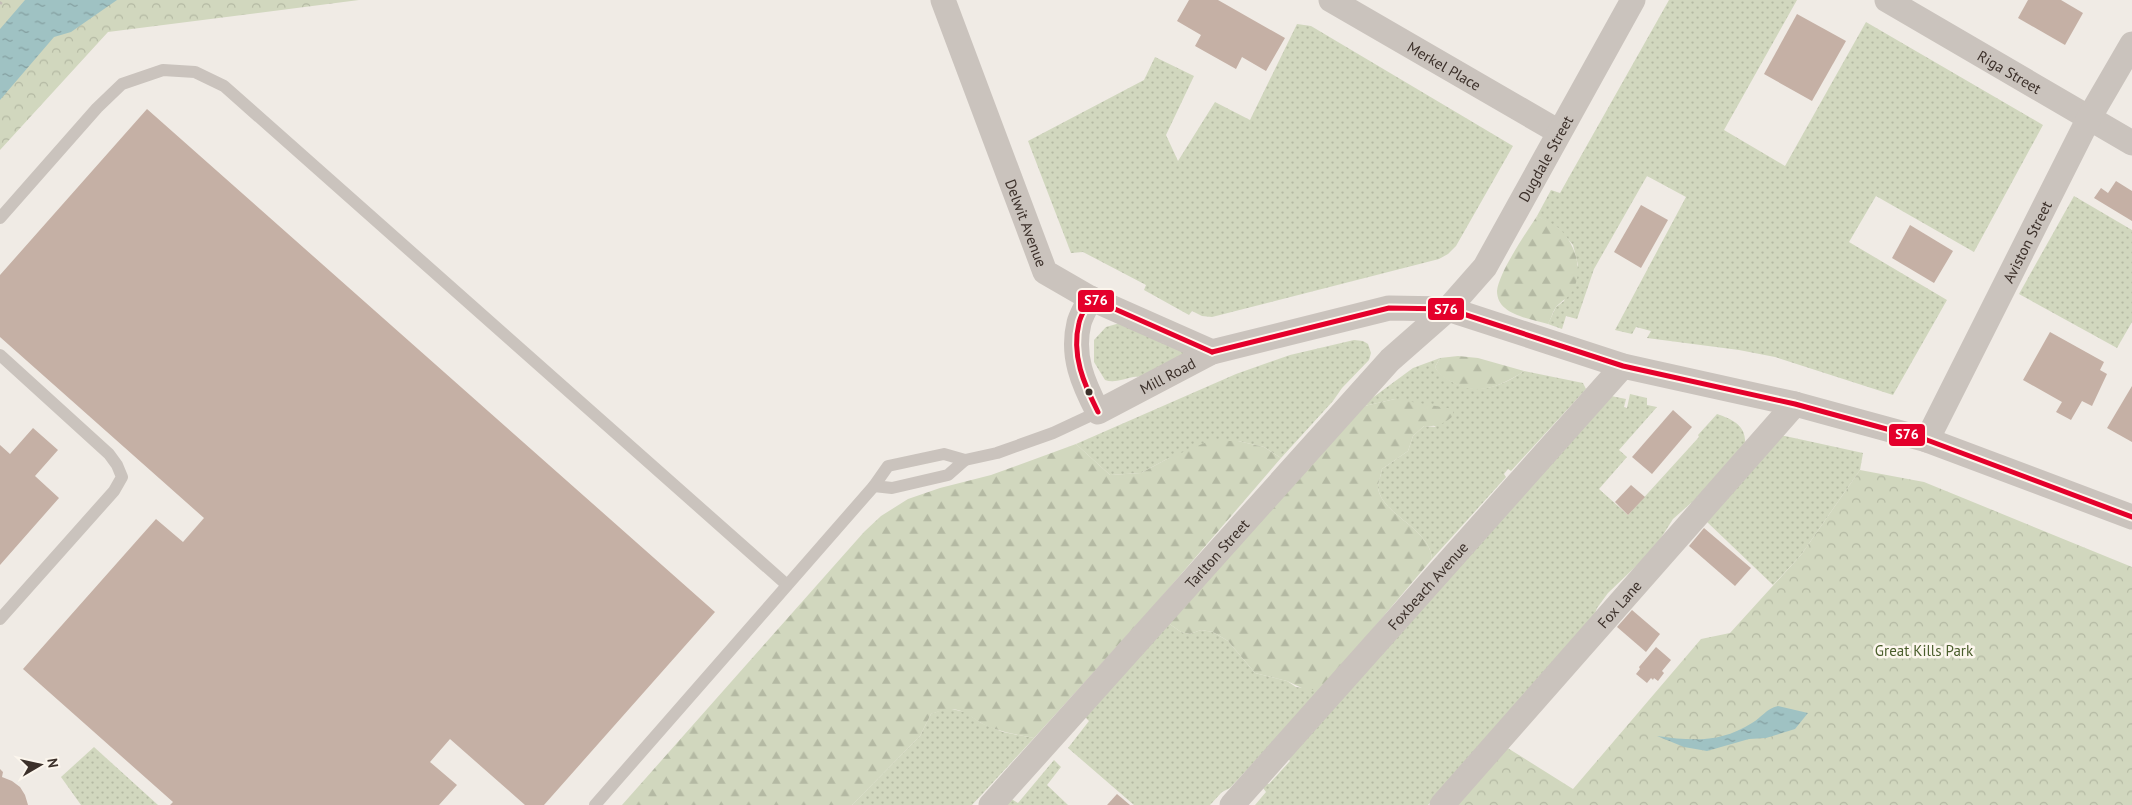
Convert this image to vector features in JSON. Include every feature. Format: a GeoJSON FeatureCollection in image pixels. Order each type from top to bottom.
{"type":"FeatureCollection","features":[{"type":"Feature","properties":{"kind":"street","name":"Delwit Avenue"},"geometry":{"type":"LineString","coordinates":[[943,0],[1045,272],[1090,298],[1212,352]]}},
{"type":"Feature","properties":{"kind":"street","name":"Merkel Place"},"geometry":{"type":"LineString","coordinates":[[1331,0],[1559,132]]}},
{"type":"Feature","properties":{"kind":"street","name":"Dugdale Street"},"geometry":{"type":"LineString","coordinates":[[1448,309],[1485,267],[1633,0]]}},
{"type":"Feature","properties":{"kind":"street","name":"Riga Street"},"geometry":{"type":"LineString","coordinates":[[1887,0],[2132,143]]}},
{"type":"Feature","properties":{"kind":"street","name":"Aviston Street"},"geometry":{"type":"LineString","coordinates":[[1927,440],[2089,118],[2132,44]]}},
{"type":"Feature","properties":{"kind":"street"},"geometry":{"type":"LineString","coordinates":[[1090,298],[1079,323],[1076,350],[1082,382],[1098,412]]}},
{"type":"Feature","properties":{"kind":"street","name":"Mill Road"},"geometry":{"type":"LineString","coordinates":[[1098,412],[1212,352],[1389,308],[1448,309],[1623,366],[1796,404],[1927,440],[2132,517]]}},
{"type":"Feature","properties":{"kind":"street","name":"Tarlton Street"},"geometry":{"type":"LineString","coordinates":[[991,805],[1390,360],[1448,309]]}},
{"type":"Feature","properties":{"kind":"street","name":"Foxbeach Avenue"},"geometry":{"type":"LineString","coordinates":[[1232,805],[1623,366]]}},
{"type":"Feature","properties":{"kind":"street","name":"Fox Lane"},"geometry":{"type":"LineString","coordinates":[[1442,805],[1796,404]]}},
{"type":"Feature","properties":{"kind":"lane"},"geometry":{"type":"LineString","coordinates":[[0,218],[97,108],[122,84],[164,70],[195,72],[224,86],[787,585]]}},
{"type":"Feature","properties":{"kind":"lane"},"geometry":{"type":"LineString","coordinates":[[0,355],[109,454],[117,465],[122,477],[114,491],[0,620]]}},
{"type":"Feature","properties":{"kind":"lane"},"geometry":{"type":"LineString","coordinates":[[595,805],[874,486],[888,466],[944,454],[965,460],[997,453],[1044,436],[1098,412]]}},
{"type":"Feature","properties":{"kind":"lane"},"geometry":{"type":"LineString","coordinates":[[874,486],[892,488],[948,475],[965,460]]}},
{"type":"Feature","properties":{"kind":"path"},"geometry":{"type":"LineString","coordinates":[[0,4],[3,0]]}},
{"type":"Feature","properties":{"kind":"green space"},"geometry":{"type":"Polygon","coordinates":[[[0,0],[359,0],[108,32],[0,150],[0,0]]]}},
{"type":"Feature","properties":{"kind":"green space"},"geometry":{"type":"Polygon","coordinates":[[[1669,0],[1797,0],[1724,130],[1785,166],[1866,22],[2043,125],[1974,252],[1876,196],[1849,242],[1947,300],[1893,395],[1775,357],[1739,350],[1647,338],[1651,331],[1636,327],[1632,334],[1615,330],[1686,197],[1647,176],[1594,269],[1577,319],[1566,316],[1562,329],[1548,324],[1556,307],[1564,301],[1578,265],[1573,245],[1558,228],[1537,216],[1551,190],[1560,193],[1669,0]]]}},
{"type":"Feature","properties":{"kind":"green space"},"geometry":{"type":"Polygon","coordinates":[[[1297,24],[1311,26],[1513,146],[1456,246],[1439,259],[1212,317],[1202,316],[1192,311],[1189,315],[1144,290],[1146,285],[1083,252],[1071,253],[1028,141],[1144,80],[1155,57],[1194,76],[1166,135],[1178,161],[1215,102],[1250,120],[1297,24]]]}},
{"type":"Feature","properties":{"kind":"green space"},"geometry":{"type":"Polygon","coordinates":[[[2074,196],[2132,230],[2132,322],[2117,348],[2019,294],[2074,196]]]}},
{"type":"Feature","properties":{"kind":"green space"},"geometry":{"type":"Polygon","coordinates":[[[1537,216],[1555,226],[1569,240],[1578,265],[1578,274],[1573,290],[1556,307],[1548,324],[1509,311],[1500,303],[1497,294],[1499,283],[1508,263],[1537,216]]]}},
{"type":"Feature","properties":{"kind":"green space"},"geometry":{"type":"Polygon","coordinates":[[[1120,323],[1183,351],[1184,356],[1147,378],[1136,376],[1116,381],[1105,380],[1094,362],[1094,340],[1106,327],[1120,323]]]}},
{"type":"Feature","properties":{"kind":"green space"},"geometry":{"type":"Polygon","coordinates":[[[1354,340],[1363,341],[1368,344],[1371,353],[1369,360],[1281,458],[1264,447],[1238,441],[1167,459],[1141,473],[1110,475],[1076,444],[1236,374],[1290,355],[1354,340]]]}},
{"type":"Feature","properties":{"kind":"green space"},"geometry":{"type":"Polygon","coordinates":[[[1458,356],[1478,358],[1524,371],[1498,385],[1489,388],[1471,389],[1447,379],[1435,367],[1440,358],[1458,356]]]}},
{"type":"Feature","properties":{"kind":"green space"},"geometry":{"type":"Polygon","coordinates":[[[1440,358],[1435,367],[1440,373],[1449,380],[1468,388],[1478,389],[1497,386],[1524,371],[1583,383],[1586,389],[1511,471],[1508,469],[1504,474],[1506,477],[1432,559],[1429,548],[1423,539],[1381,498],[1378,484],[1382,469],[1408,451],[1413,436],[1424,426],[1436,427],[1395,399],[1360,407],[1413,368],[1440,358]]]}},
{"type":"Feature","properties":{"kind":"green space"},"geometry":{"type":"Polygon","coordinates":[[[1630,394],[1647,398],[1647,405],[1657,407],[1619,450],[1627,457],[1599,489],[1628,515],[1699,437],[1698,435],[1717,414],[1734,421],[1742,429],[1745,446],[1699,496],[1673,519],[1654,549],[1608,593],[1597,608],[1593,619],[1520,708],[1428,805],[1255,805],[1266,792],[1263,788],[1266,783],[1269,784],[1290,761],[1287,757],[1611,396],[1626,399],[1624,407],[1627,408],[1630,394]]]}},
{"type":"Feature","properties":{"kind":"green space"},"geometry":{"type":"Polygon","coordinates":[[[1395,399],[1453,409],[1453,416],[1446,421],[1432,426],[1424,426],[1413,436],[1408,451],[1382,469],[1378,486],[1381,498],[1423,539],[1429,548],[1432,559],[1321,690],[1306,690],[1287,681],[1255,673],[1228,641],[1213,632],[1201,630],[1190,634],[1181,632],[1164,620],[1360,407],[1395,399]]]}},
{"type":"Feature","properties":{"kind":"green space"},"geometry":{"type":"Polygon","coordinates":[[[1778,436],[1863,453],[1860,470],[1801,555],[1773,585],[1705,520],[1778,436]]]}},
{"type":"Feature","properties":{"kind":"green space"},"geometry":{"type":"Polygon","coordinates":[[[1209,441],[1238,441],[1264,447],[1281,458],[1152,608],[1034,738],[992,728],[957,710],[942,710],[931,714],[920,736],[852,805],[622,805],[864,532],[881,516],[908,499],[940,488],[991,475],[1076,444],[1110,475],[1141,473],[1167,459],[1209,441]]]}},
{"type":"Feature","properties":{"kind":"green space","name":"Great Kills Park"},"geometry":{"type":"Polygon","coordinates":[[[1860,470],[1924,482],[2132,567],[2132,805],[1454,805],[1506,747],[1573,789],[1701,639],[1730,633],[1801,555],[1860,470]]]}},
{"type":"Feature","properties":{"kind":"green space"},"geometry":{"type":"Polygon","coordinates":[[[1164,620],[1181,632],[1190,634],[1201,630],[1213,632],[1228,641],[1255,673],[1287,681],[1296,687],[1321,690],[1230,788],[1222,792],[1210,805],[1134,805],[1068,748],[1089,721],[1082,714],[1164,620]]]}},
{"type":"Feature","properties":{"kind":"green space"},"geometry":{"type":"Polygon","coordinates":[[[947,708],[965,712],[981,723],[1003,732],[1034,738],[972,805],[852,805],[920,736],[931,714],[947,708]]]}},
{"type":"Feature","properties":{"kind":"green space"},"geometry":{"type":"Polygon","coordinates":[[[94,747],[158,805],[81,805],[61,777],[94,747]]]}},
{"type":"Feature","properties":{"kind":"green space"},"geometry":{"type":"Polygon","coordinates":[[[1054,760],[1061,767],[1047,785],[1068,805],[1001,805],[1008,797],[1018,803],[1054,760]]]}},
{"type":"Feature","properties":{"kind":"water"},"geometry":{"type":"Polygon","coordinates":[[[25,0],[117,0],[71,32],[54,37],[0,100],[0,29],[25,0]]]}},
{"type":"Feature","properties":{"kind":"water"},"geometry":{"type":"Polygon","coordinates":[[[1778,706],[1808,713],[1795,729],[1766,738],[1749,739],[1707,751],[1684,747],[1657,736],[1683,739],[1717,737],[1740,730],[1770,709],[1778,706]]]}},
{"type":"Feature","properties":{"kind":"building"},"geometry":{"type":"Polygon","coordinates":[[[1189,0],[1218,0],[1285,38],[1266,71],[1242,57],[1236,69],[1195,46],[1201,35],[1177,21],[1189,0]]]}},
{"type":"Feature","properties":{"kind":"building"},"geometry":{"type":"Polygon","coordinates":[[[2028,0],[2061,0],[2083,13],[2065,45],[2018,18],[2028,0]]]}},
{"type":"Feature","properties":{"kind":"building"},"geometry":{"type":"Polygon","coordinates":[[[1797,14],[1846,41],[1812,101],[1764,74],[1797,14]]]}},
{"type":"Feature","properties":{"kind":"building"},"geometry":{"type":"Polygon","coordinates":[[[147,109],[715,612],[544,805],[525,805],[450,739],[430,762],[457,785],[439,805],[170,805],[173,802],[23,669],[156,519],[183,542],[204,518],[0,337],[0,275],[147,109]]]}},
{"type":"Feature","properties":{"kind":"building"},"geometry":{"type":"Polygon","coordinates":[[[2116,181],[2132,191],[2132,221],[2094,198],[2101,188],[2108,193],[2116,181]]]}},
{"type":"Feature","properties":{"kind":"building"},"geometry":{"type":"Polygon","coordinates":[[[1641,205],[1668,220],[1641,268],[1614,252],[1641,205]]]}},
{"type":"Feature","properties":{"kind":"building"},"geometry":{"type":"Polygon","coordinates":[[[1910,225],[1953,251],[1934,283],[1892,258],[1910,225]]]}},
{"type":"Feature","properties":{"kind":"building"},"geometry":{"type":"Polygon","coordinates":[[[2050,332],[2104,362],[2100,370],[2107,374],[2092,406],[2082,401],[2071,420],[2056,412],[2062,402],[2023,380],[2050,332]]]}},
{"type":"Feature","properties":{"kind":"building"},"geometry":{"type":"Polygon","coordinates":[[[2132,386],[2132,442],[2107,428],[2132,386]]]}},
{"type":"Feature","properties":{"kind":"building"},"geometry":{"type":"Polygon","coordinates":[[[1673,410],[1692,427],[1652,474],[1632,457],[1673,410]]]}},
{"type":"Feature","properties":{"kind":"building"},"geometry":{"type":"Polygon","coordinates":[[[33,428],[58,450],[35,476],[59,498],[0,565],[0,445],[10,454],[33,428]]]}},
{"type":"Feature","properties":{"kind":"building"},"geometry":{"type":"Polygon","coordinates":[[[1631,485],[1645,497],[1628,515],[1615,502],[1631,485]]]}},
{"type":"Feature","properties":{"kind":"building"},"geometry":{"type":"Polygon","coordinates":[[[1704,528],[1751,568],[1735,586],[1689,546],[1704,528]]]}},
{"type":"Feature","properties":{"kind":"building"},"geometry":{"type":"Polygon","coordinates":[[[1632,610],[1660,634],[1646,652],[1617,627],[1632,610]]]}},
{"type":"Feature","properties":{"kind":"building"},"geometry":{"type":"Polygon","coordinates":[[[1656,647],[1671,660],[1662,671],[1664,673],[1658,681],[1651,678],[1647,683],[1636,674],[1640,669],[1639,667],[1656,647]]]}},
{"type":"Feature","properties":{"kind":"building"},"geometry":{"type":"Polygon","coordinates":[[[0,769],[3,772],[2,777],[20,787],[28,805],[0,805],[0,769]]]}},
{"type":"Feature","properties":{"kind":"building"},"geometry":{"type":"Polygon","coordinates":[[[1117,794],[1130,805],[1107,805],[1117,794]]]}},
{"type":"Feature","properties":{"kind":"transit line","name":"S76"},"geometry":{"type":"LineString","coordinates":[[1098,412],[1080,369],[1077,346],[1079,323],[1090,298],[1212,352]]}},
{"type":"Feature","properties":{"kind":"transit line","name":"S76"},"geometry":{"type":"LineString","coordinates":[[1212,352],[1389,308],[1448,309],[1623,366],[1795,404],[1927,440],[2132,517]]}}]}
